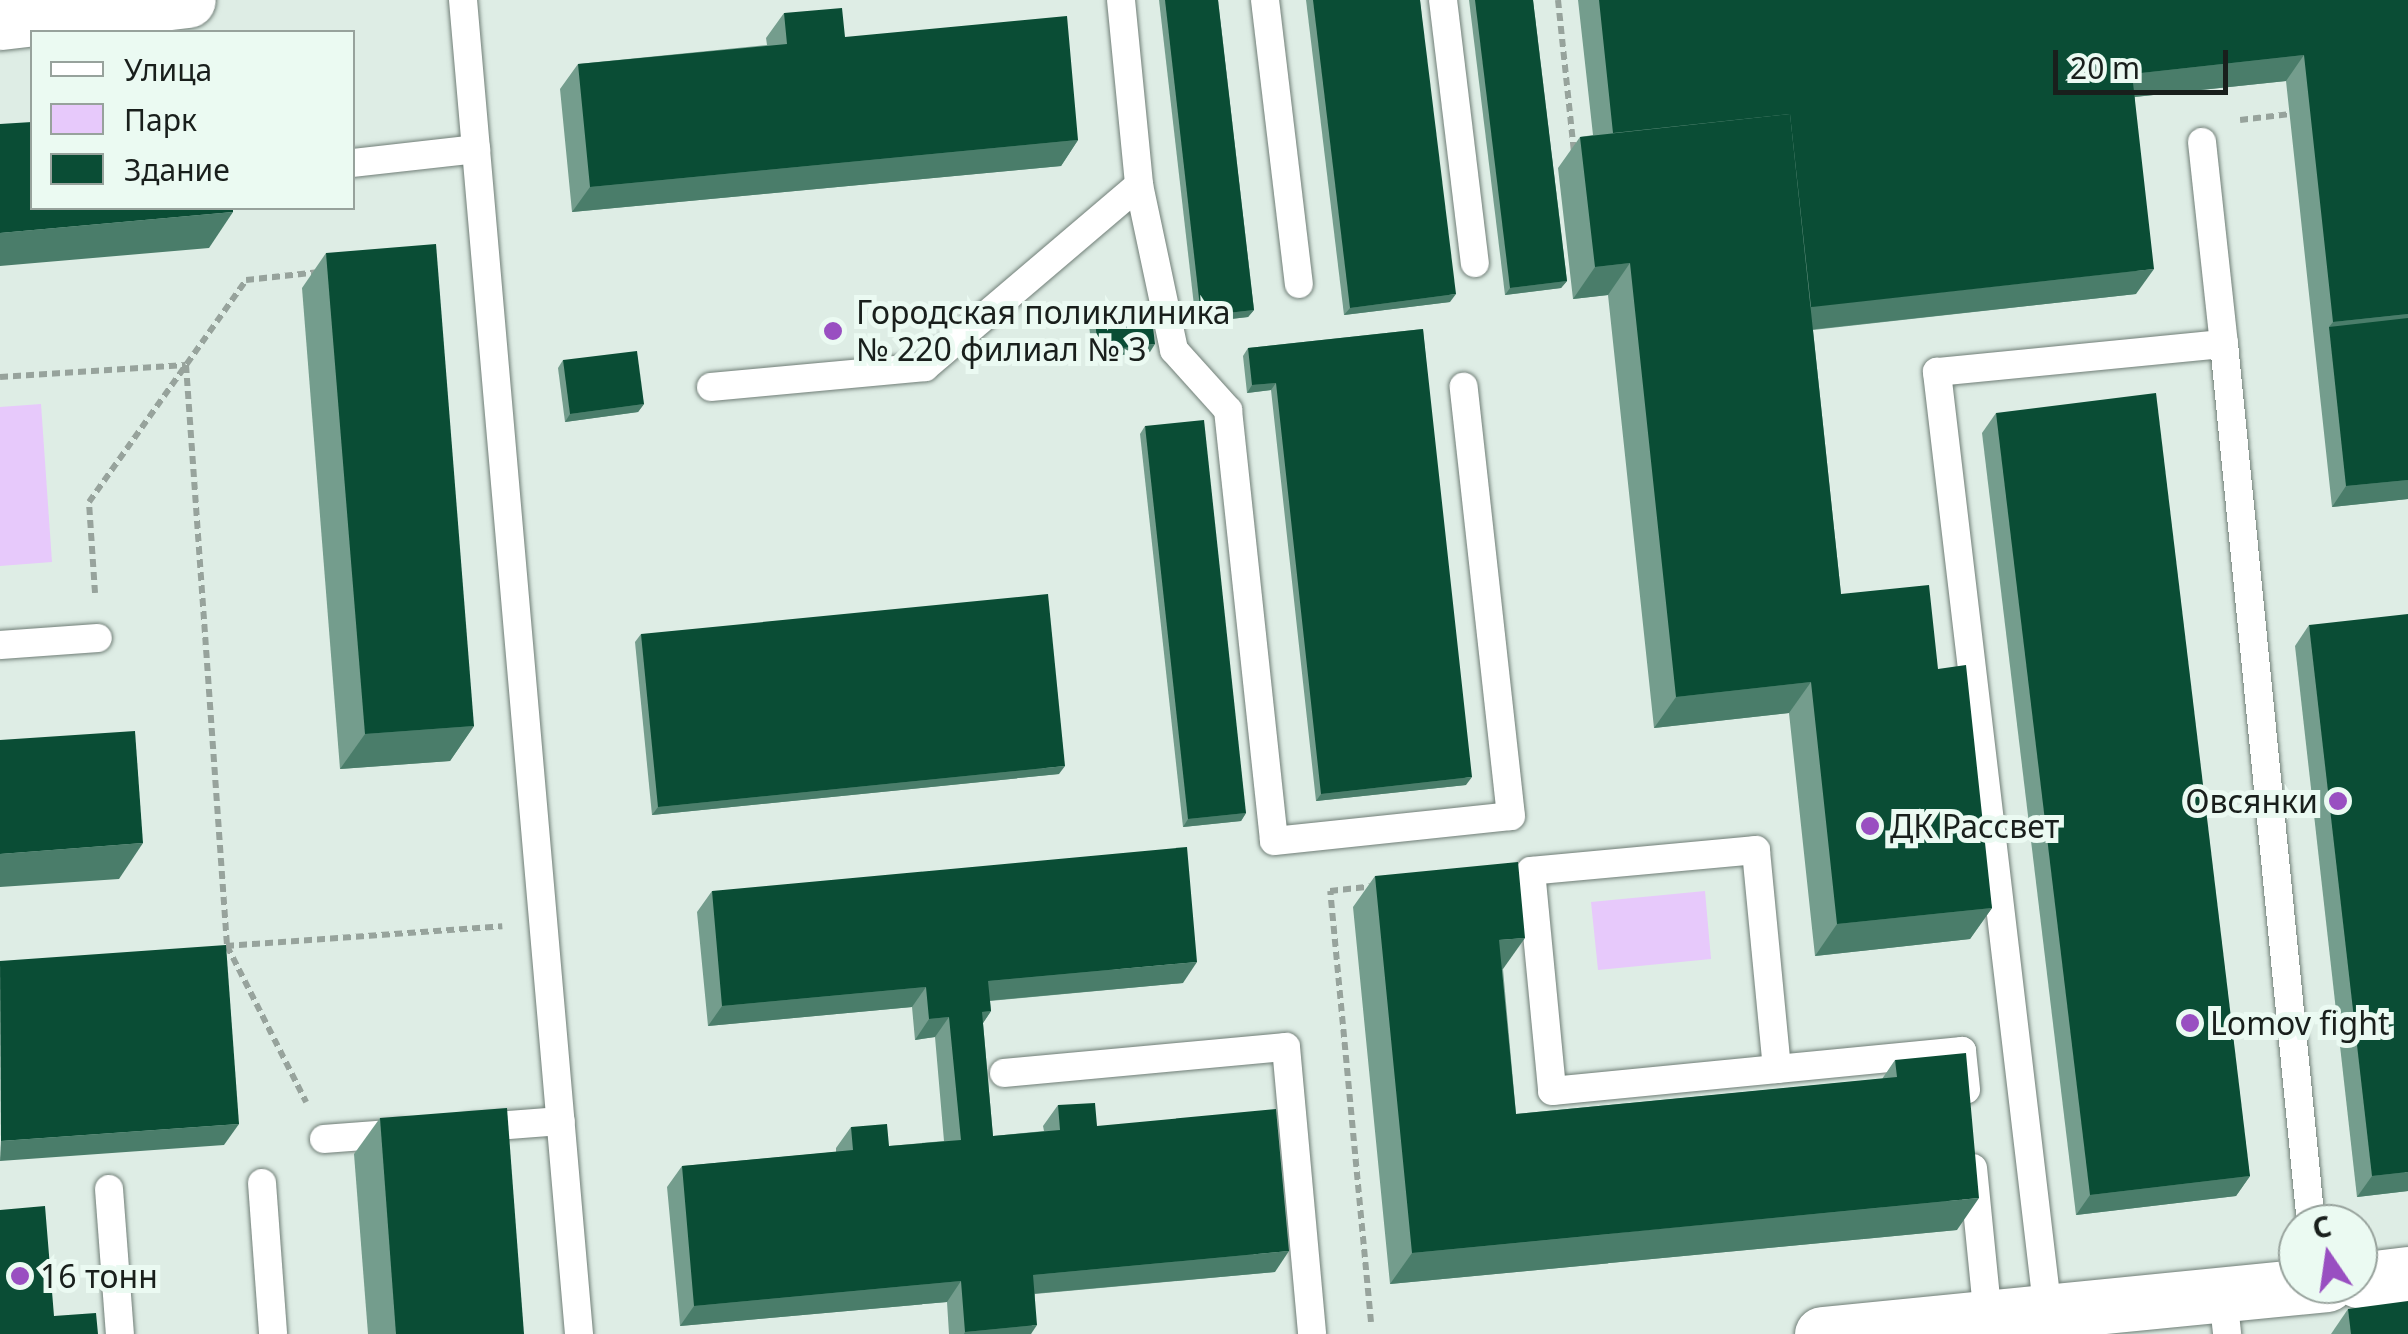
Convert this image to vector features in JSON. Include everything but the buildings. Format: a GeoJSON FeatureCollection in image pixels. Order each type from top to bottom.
{"type":"FeatureCollection","features":[{"type":"Feature","properties":{"kind":"street"},"geometry":{"type":"LineString","coordinates":[[0,22],[188,0]]}},
{"type":"Feature","properties":{"kind":"street"},"geometry":{"type":"LineString","coordinates":[[2378,1278],[2408,1274]]}},
{"type":"Feature","properties":{"kind":"street"},"geometry":{"type":"LineString","coordinates":[[1822,1334],[2048,1313],[2225,1314],[2278,1297]]}},
{"type":"Feature","properties":{"kind":"lane"},"geometry":{"type":"LineString","coordinates":[[463,0],[579,1334]]}},
{"type":"Feature","properties":{"kind":"lane"},"geometry":{"type":"LineString","coordinates":[[1120,0],[1139,185],[1174,350],[1228,410],[1274,841],[1511,816],[1464,387]]}},
{"type":"Feature","properties":{"kind":"lane"},"geometry":{"type":"LineString","coordinates":[[1265,0],[1299,284]]}},
{"type":"Feature","properties":{"kind":"lane"},"geometry":{"type":"LineString","coordinates":[[1443,0],[1475,263]]}},
{"type":"Feature","properties":{"kind":"lane"},"geometry":{"type":"LineString","coordinates":[[2202,142],[2309,1204]]}},
{"type":"Feature","properties":{"kind":"lane"},"geometry":{"type":"LineString","coordinates":[[355,163],[476,149]]}},
{"type":"Feature","properties":{"kind":"lane"},"geometry":{"type":"LineString","coordinates":[[711,387],[925,367],[1139,185]]}},
{"type":"Feature","properties":{"kind":"lane"},"geometry":{"type":"LineString","coordinates":[[2048,1313],[1937,372],[2224,344]]}},
{"type":"Feature","properties":{"kind":"lane"},"geometry":{"type":"LineString","coordinates":[[0,645],[98,638]]}},
{"type":"Feature","properties":{"kind":"lane"},"geometry":{"type":"LineString","coordinates":[[1777,1069],[1756,850],[1531,872],[1552,1091],[1777,1069],[1962,1050],[1988,1319]]}},
{"type":"Feature","properties":{"kind":"lane"},"geometry":{"type":"LineString","coordinates":[[1004,1073],[1286,1047],[1312,1334]]}},
{"type":"Feature","properties":{"kind":"lane"},"geometry":{"type":"LineString","coordinates":[[324,1139],[560,1120]]}},
{"type":"Feature","properties":{"kind":"lane"},"geometry":{"type":"LineString","coordinates":[[262,1182],[273,1334]]}},
{"type":"Feature","properties":{"kind":"lane"},"geometry":{"type":"LineString","coordinates":[[108,1189],[120,1334]]}},
{"type":"Feature","properties":{"kind":"path"},"geometry":{"type":"LineString","coordinates":[[1558,0],[1574,152]]}},
{"type":"Feature","properties":{"kind":"path"},"geometry":{"type":"LineString","coordinates":[[98,638],[89,502],[246,280],[341,270]]}},
{"type":"Feature","properties":{"kind":"path"},"geometry":{"type":"LineString","coordinates":[[0,377],[186,366]]}},
{"type":"Feature","properties":{"kind":"path"},"geometry":{"type":"LineString","coordinates":[[186,366],[227,946],[324,1139]]}},
{"type":"Feature","properties":{"kind":"path"},"geometry":{"type":"LineString","coordinates":[[1371,1322],[1330,891],[1384,886]]}},
{"type":"Feature","properties":{"kind":"path"},"geometry":{"type":"LineString","coordinates":[[208,948],[543,922]]}},
{"type":"Feature","properties":{"kind":"green space"},"geometry":{"type":"Polygon","coordinates":[[[41,404],[52,562],[0,566],[0,407],[41,404]]]}},
{"type":"Feature","properties":{"kind":"green space"},"geometry":{"type":"Polygon","coordinates":[[[1705,891],[1711,959],[1598,970],[1591,902],[1705,891]]]}},
{"type":"Feature","properties":{"kind":"place","name":"Городская поликлиника № 220 филиал № 3"},"geometry":{"type":"Point","coordinates":[833,331]}},
{"type":"Feature","properties":{"kind":"place","name":"Овсянки"},"geometry":{"type":"Point","coordinates":[2338,801]}},
{"type":"Feature","properties":{"kind":"place","name":"ДК Рассвет"},"geometry":{"type":"Point","coordinates":[1870,826]}},
{"type":"Feature","properties":{"kind":"place","name":"Lomov fight"},"geometry":{"type":"Point","coordinates":[2190,1023]}},
{"type":"Feature","properties":{"kind":"place","name":"16 тонн"},"geometry":{"type":"Point","coordinates":[20,1276]}}]}
